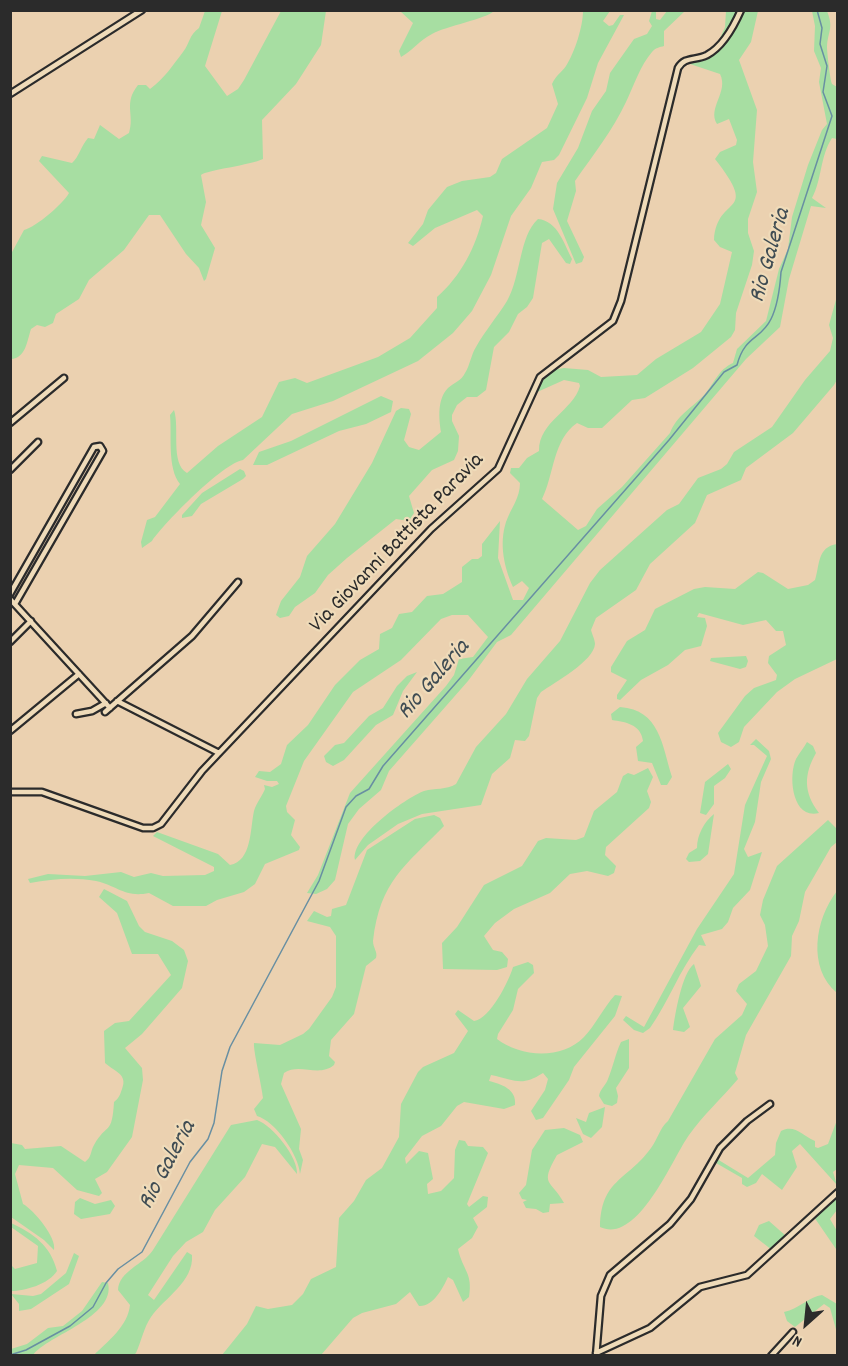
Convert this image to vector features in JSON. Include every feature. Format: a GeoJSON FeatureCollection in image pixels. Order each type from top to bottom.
{"type":"FeatureCollection","features":[{"type":"Feature","properties":{"kind":"street"},"geometry":{"type":"LineString","coordinates":[[10,94],[142,10]]}},
{"type":"Feature","properties":{"kind":"street","name":"Via Giovanni Battista Paravia"},"geometry":{"type":"LineString","coordinates":[[10,792],[42,792],[143,828],[153,828],[164,822],[189,784],[431,529],[498,469],[540,377],[615,319],[678,68],[686,60],[710,53],[729,32],[741,10]]}},
{"type":"Feature","properties":{"kind":"street"},"geometry":{"type":"LineString","coordinates":[[10,423],[64,378]]}},
{"type":"Feature","properties":{"kind":"street"},"geometry":{"type":"LineString","coordinates":[[10,470],[38,442]]}},
{"type":"Feature","properties":{"kind":"street"},"geometry":{"type":"LineString","coordinates":[[10,594],[94,447],[100,446],[102,452],[15,604]]}},
{"type":"Feature","properties":{"kind":"street"},"geometry":{"type":"LineString","coordinates":[[76,714],[92,711],[117,701],[192,636],[238,582]]}},
{"type":"Feature","properties":{"kind":"street"},"geometry":{"type":"LineString","coordinates":[[10,599],[108,705]]}},
{"type":"Feature","properties":{"kind":"street"},"geometry":{"type":"LineString","coordinates":[[10,642],[30,621]]}},
{"type":"Feature","properties":{"kind":"street"},"geometry":{"type":"LineString","coordinates":[[10,731],[79,674]]}},
{"type":"Feature","properties":{"kind":"street"},"geometry":{"type":"LineString","coordinates":[[117,701],[219,753]]}},
{"type":"Feature","properties":{"kind":"street"},"geometry":{"type":"LineString","coordinates":[[105,712],[108,705]]}},
{"type":"Feature","properties":{"kind":"street"},"geometry":{"type":"LineString","coordinates":[[596,1354],[601,1296],[610,1275],[670,1224],[691,1199],[720,1148],[747,1121],[770,1104]]}},
{"type":"Feature","properties":{"kind":"street"},"geometry":{"type":"LineString","coordinates":[[596,1354],[650,1328],[700,1287],[747,1275],[837,1192]]}},
{"type":"Feature","properties":{"kind":"street"},"geometry":{"type":"LineString","coordinates":[[771,1356],[793,1332]]}},
{"type":"Feature","properties":{"kind":"green space"},"geometry":{"type":"Polygon","coordinates":[[[494,10],[483,17],[432,34],[401,57],[399,51],[413,23],[400,11],[494,10]]]}},
{"type":"Feature","properties":{"kind":"green space"},"geometry":{"type":"Polygon","coordinates":[[[205,11],[222,11],[205,66],[227,96],[238,89],[244,80],[281,11],[326,11],[321,45],[296,84],[262,120],[263,159],[201,175],[206,202],[201,225],[215,248],[206,279],[204,281],[199,268],[186,254],[160,215],[149,215],[124,250],[89,280],[79,299],[56,314],[53,323],[45,327],[37,325],[31,329],[23,352],[20,356],[11,359],[11,254],[24,230],[49,214],[69,193],[39,161],[42,156],[72,163],[88,138],[94,139],[100,125],[119,139],[129,133],[131,98],[138,85],[146,85],[150,89],[164,76],[185,49],[193,33],[199,28],[205,11]]]}},
{"type":"Feature","properties":{"kind":"green space"},"geometry":{"type":"Polygon","coordinates":[[[583,11],[610,11],[603,21],[609,26],[613,25],[620,15],[624,15],[598,63],[587,98],[559,155],[554,160],[542,162],[531,188],[511,216],[491,275],[472,311],[453,333],[418,361],[333,401],[292,414],[243,460],[222,471],[209,482],[181,508],[152,541],[142,548],[141,542],[147,520],[155,517],[180,484],[173,469],[171,451],[170,415],[174,410],[177,453],[182,468],[187,473],[218,446],[262,417],[279,382],[295,378],[307,383],[378,357],[410,338],[437,308],[437,297],[453,280],[472,250],[483,216],[477,210],[435,228],[413,246],[408,243],[423,224],[428,210],[447,187],[462,181],[490,177],[496,173],[502,159],[547,128],[558,104],[552,84],[572,54],[580,31],[583,11]]]}},
{"type":"Feature","properties":{"kind":"green space"},"geometry":{"type":"Polygon","coordinates":[[[652,11],[656,11],[656,19],[660,20],[667,11],[685,11],[664,31],[664,46],[655,50],[648,57],[615,122],[575,181],[576,191],[567,221],[584,257],[582,262],[576,264],[553,209],[557,183],[578,148],[592,111],[606,91],[610,73],[634,39],[647,34],[652,26],[649,21],[652,11]]]}},
{"type":"Feature","properties":{"kind":"green space"},"geometry":{"type":"Polygon","coordinates":[[[726,11],[739,11],[721,39],[725,27],[726,11]]]}},
{"type":"Feature","properties":{"kind":"green space"},"geometry":{"type":"Polygon","coordinates":[[[742,11],[758,11],[751,42],[739,60],[757,110],[753,162],[757,192],[748,219],[748,233],[754,251],[752,265],[736,313],[735,330],[731,337],[693,368],[645,398],[632,400],[602,428],[588,428],[577,423],[569,430],[559,448],[542,499],[578,530],[586,526],[597,509],[622,487],[670,433],[681,417],[705,394],[724,369],[733,363],[737,349],[766,321],[779,269],[788,249],[792,217],[808,165],[822,130],[827,124],[819,82],[821,68],[814,51],[815,26],[812,11],[827,11],[830,26],[827,47],[829,66],[832,84],[837,87],[837,139],[832,138],[828,145],[812,198],[826,208],[811,206],[789,279],[780,327],[746,359],[511,635],[497,642],[468,681],[389,771],[381,790],[359,809],[348,824],[335,880],[327,889],[316,894],[307,893],[318,875],[350,793],[446,686],[454,675],[459,659],[473,657],[488,637],[468,615],[452,615],[441,619],[401,660],[353,692],[304,761],[286,806],[287,812],[295,820],[291,835],[300,847],[299,850],[265,864],[255,884],[244,892],[217,900],[206,906],[173,906],[149,893],[127,893],[96,881],[63,879],[30,883],[28,879],[48,874],[85,876],[121,872],[134,877],[151,873],[163,876],[205,875],[214,871],[214,867],[153,836],[157,832],[218,854],[230,865],[237,862],[249,843],[254,811],[265,789],[264,785],[272,787],[279,784],[277,781],[255,777],[259,771],[270,772],[281,764],[287,745],[308,725],[335,685],[360,660],[379,649],[380,634],[392,628],[399,614],[412,612],[427,596],[443,594],[462,582],[462,567],[472,559],[482,556],[482,544],[500,521],[498,558],[513,600],[523,600],[529,588],[522,581],[513,587],[504,555],[504,530],[520,488],[520,483],[510,473],[511,468],[519,468],[527,458],[539,451],[544,432],[571,402],[580,386],[579,383],[564,380],[535,393],[542,381],[553,370],[564,368],[588,370],[601,377],[637,375],[656,359],[701,332],[720,304],[732,252],[720,247],[714,240],[717,225],[736,198],[735,190],[728,177],[715,159],[720,152],[736,145],[737,140],[729,119],[717,124],[715,118],[722,87],[720,74],[690,64],[690,60],[709,55],[724,40],[742,11]]]}},
{"type":"Feature","properties":{"kind":"green space"},"geometry":{"type":"Polygon","coordinates":[[[538,219],[551,224],[563,240],[572,259],[570,264],[566,263],[549,239],[542,243],[533,298],[518,314],[509,332],[494,347],[486,390],[477,397],[467,397],[457,405],[452,415],[452,421],[459,436],[458,451],[454,460],[432,470],[409,496],[414,513],[409,521],[396,519],[328,575],[315,593],[295,607],[289,616],[280,618],[276,615],[281,601],[300,577],[307,556],[335,524],[372,463],[396,411],[401,408],[409,409],[411,414],[404,440],[409,447],[419,450],[441,432],[439,415],[444,393],[463,376],[483,335],[507,301],[512,291],[527,236],[538,219]]]}},
{"type":"Feature","properties":{"kind":"green space"},"geometry":{"type":"Polygon","coordinates":[[[837,296],[838,378],[834,385],[793,433],[746,468],[741,480],[707,495],[695,523],[650,564],[636,590],[596,618],[591,630],[595,642],[593,651],[581,664],[541,692],[537,698],[529,736],[525,741],[515,740],[510,758],[492,774],[481,805],[422,814],[398,824],[368,845],[355,860],[361,841],[392,810],[424,791],[456,784],[476,747],[506,714],[527,679],[560,641],[590,583],[600,570],[667,510],[679,504],[698,478],[721,469],[734,452],[772,427],[805,380],[830,351],[833,338],[829,325],[837,296]]]}},
{"type":"Feature","properties":{"kind":"green space"},"geometry":{"type":"Polygon","coordinates":[[[381,396],[393,401],[391,412],[366,424],[339,431],[267,465],[253,465],[259,452],[291,441],[381,396]]]}},
{"type":"Feature","properties":{"kind":"green space"},"geometry":{"type":"Polygon","coordinates":[[[240,469],[246,476],[243,479],[201,504],[192,516],[182,518],[182,515],[202,493],[240,469]]]}},
{"type":"Feature","properties":{"kind":"green space"},"geometry":{"type":"Polygon","coordinates":[[[837,544],[837,659],[795,679],[777,692],[744,727],[739,742],[731,747],[721,742],[718,733],[745,696],[754,688],[776,680],[777,675],[768,663],[769,656],[786,645],[783,631],[776,631],[766,620],[743,625],[699,613],[697,617],[705,618],[707,626],[701,646],[685,650],[668,665],[641,680],[620,700],[617,699],[617,695],[627,680],[611,672],[611,667],[627,641],[645,630],[655,609],[694,589],[705,587],[735,589],[758,572],[788,589],[808,585],[815,580],[823,553],[837,544]]]}},
{"type":"Feature","properties":{"kind":"green space"},"geometry":{"type":"Polygon","coordinates":[[[746,656],[748,661],[746,667],[740,669],[710,661],[711,658],[746,656]]]}},
{"type":"Feature","properties":{"kind":"green space"},"geometry":{"type":"Polygon","coordinates":[[[417,672],[403,691],[393,715],[376,725],[344,760],[333,766],[326,762],[324,756],[335,745],[344,743],[369,716],[383,708],[397,686],[407,676],[417,672]]]}},
{"type":"Feature","properties":{"kind":"green space"},"geometry":{"type":"Polygon","coordinates":[[[620,707],[644,715],[657,731],[672,777],[667,785],[661,785],[652,763],[638,761],[636,747],[643,741],[636,727],[612,720],[611,714],[620,707]]]}},
{"type":"Feature","properties":{"kind":"green space"},"geometry":{"type":"Polygon","coordinates":[[[756,739],[769,751],[771,759],[761,782],[755,822],[744,849],[748,857],[762,852],[750,890],[733,908],[728,922],[722,929],[701,935],[706,946],[699,945],[692,955],[650,1028],[643,1033],[634,1030],[623,1020],[626,1016],[644,1027],[697,929],[734,874],[745,805],[767,756],[754,745],[750,745],[756,739]]]}},
{"type":"Feature","properties":{"kind":"green space"},"geometry":{"type":"Polygon","coordinates":[[[807,742],[813,746],[816,753],[809,768],[807,783],[810,798],[819,813],[803,810],[794,795],[792,776],[794,766],[807,742]]]}},
{"type":"Feature","properties":{"kind":"green space"},"geometry":{"type":"Polygon","coordinates":[[[728,764],[731,769],[725,778],[714,786],[714,804],[706,815],[700,813],[705,782],[728,764]]]}},
{"type":"Feature","properties":{"kind":"green space"},"geometry":{"type":"Polygon","coordinates":[[[648,768],[653,777],[647,791],[651,802],[649,808],[606,847],[605,855],[616,866],[614,873],[608,876],[587,871],[570,874],[550,893],[514,909],[495,923],[484,936],[493,950],[502,952],[508,959],[507,967],[497,970],[443,969],[442,943],[457,927],[484,885],[522,866],[538,841],[546,838],[576,840],[584,837],[594,811],[617,792],[623,776],[628,773],[634,775],[648,768]]]}},
{"type":"Feature","properties":{"kind":"green space"},"geometry":{"type":"Polygon","coordinates":[[[714,814],[708,854],[700,861],[689,862],[686,859],[689,853],[697,848],[702,829],[714,814]]]}},
{"type":"Feature","properties":{"kind":"green space"},"geometry":{"type":"Polygon","coordinates":[[[434,815],[440,818],[444,826],[396,876],[382,903],[376,920],[373,941],[376,958],[366,966],[354,1014],[331,1040],[329,1056],[335,1062],[334,1065],[322,1070],[296,1069],[284,1073],[281,1084],[301,1129],[299,1149],[303,1160],[300,1174],[299,1166],[285,1140],[271,1124],[257,1116],[254,1109],[263,1098],[254,1043],[280,1045],[303,1034],[332,997],[336,987],[336,936],[330,927],[307,921],[314,911],[327,917],[331,916],[332,909],[346,905],[367,850],[415,819],[434,815]]]}},
{"type":"Feature","properties":{"kind":"green space"},"geometry":{"type":"Polygon","coordinates":[[[828,820],[837,829],[837,842],[831,847],[805,892],[799,921],[792,936],[791,956],[746,1035],[735,1073],[738,1079],[700,1120],[652,1197],[640,1212],[628,1224],[614,1229],[600,1227],[601,1211],[610,1190],[651,1148],[715,1039],[742,1015],[747,1004],[736,991],[739,984],[756,971],[768,946],[765,925],[760,915],[763,900],[777,866],[828,820]]]}},
{"type":"Feature","properties":{"kind":"green space"},"geometry":{"type":"Polygon","coordinates":[[[104,889],[127,901],[139,926],[145,932],[172,941],[184,950],[188,961],[182,988],[142,1034],[125,1048],[142,1068],[143,1080],[132,1137],[107,1172],[95,1179],[102,1193],[99,1196],[77,1190],[53,1168],[19,1165],[15,1174],[23,1204],[44,1225],[52,1239],[54,1250],[44,1240],[11,1217],[11,1143],[22,1145],[25,1149],[61,1146],[85,1162],[87,1160],[94,1145],[112,1120],[114,1102],[123,1084],[122,1077],[105,1063],[104,1031],[115,1023],[129,1021],[171,975],[158,954],[132,954],[117,913],[99,897],[104,889]]]}},
{"type":"Feature","properties":{"kind":"green space"},"geometry":{"type":"Polygon","coordinates":[[[837,891],[837,993],[827,983],[821,970],[818,943],[819,929],[824,915],[837,891]]]}},
{"type":"Feature","properties":{"kind":"green space"},"geometry":{"type":"Polygon","coordinates":[[[528,962],[533,965],[534,973],[518,989],[513,1010],[497,1039],[517,1050],[541,1053],[564,1050],[588,1033],[615,995],[622,996],[615,1016],[574,1067],[569,1080],[543,1118],[536,1120],[531,1111],[545,1090],[548,1079],[543,1073],[523,1081],[491,1075],[489,1081],[511,1091],[515,1105],[504,1109],[464,1102],[457,1106],[441,1126],[422,1136],[405,1158],[406,1164],[419,1151],[428,1153],[433,1179],[427,1184],[428,1194],[441,1191],[454,1178],[455,1150],[459,1140],[465,1141],[468,1146],[483,1147],[488,1153],[467,1204],[469,1207],[483,1196],[488,1197],[487,1207],[473,1218],[478,1227],[472,1238],[458,1249],[469,1277],[469,1297],[463,1302],[453,1280],[448,1277],[437,1296],[429,1303],[419,1306],[410,1292],[396,1304],[362,1313],[353,1318],[321,1355],[222,1355],[247,1324],[256,1306],[268,1309],[292,1305],[303,1294],[311,1279],[336,1267],[339,1218],[354,1201],[366,1180],[382,1168],[399,1137],[401,1104],[418,1072],[423,1067],[454,1053],[468,1031],[455,1014],[458,1010],[474,1021],[480,1019],[498,998],[513,967],[528,962]]]}},
{"type":"Feature","properties":{"kind":"green space"},"geometry":{"type":"Polygon","coordinates":[[[694,964],[701,986],[683,1008],[690,1027],[684,1032],[673,1030],[683,985],[694,964]]]}},
{"type":"Feature","properties":{"kind":"green space"},"geometry":{"type":"Polygon","coordinates":[[[629,1039],[629,1068],[616,1088],[617,1103],[612,1106],[604,1104],[599,1096],[608,1079],[621,1042],[629,1039]]]}},
{"type":"Feature","properties":{"kind":"green space"},"geometry":{"type":"Polygon","coordinates":[[[605,1107],[602,1127],[591,1138],[583,1134],[576,1118],[586,1122],[589,1113],[605,1107]]]}},
{"type":"Feature","properties":{"kind":"green space"},"geometry":{"type":"Polygon","coordinates":[[[257,1120],[277,1135],[289,1151],[297,1174],[275,1147],[262,1144],[245,1177],[215,1210],[203,1232],[186,1242],[173,1256],[148,1295],[154,1300],[187,1252],[192,1255],[188,1273],[177,1289],[151,1317],[136,1353],[134,1355],[94,1355],[116,1333],[128,1313],[130,1305],[118,1290],[122,1278],[153,1250],[231,1125],[257,1120]]]}},
{"type":"Feature","properties":{"kind":"green space"},"geometry":{"type":"Polygon","coordinates":[[[837,1120],[837,1169],[833,1172],[837,1185],[800,1144],[792,1151],[797,1167],[782,1190],[762,1174],[756,1183],[747,1187],[742,1184],[742,1178],[714,1164],[717,1159],[748,1178],[775,1155],[776,1143],[781,1131],[790,1129],[798,1132],[815,1141],[815,1147],[818,1148],[828,1144],[837,1120]]]}},
{"type":"Feature","properties":{"kind":"green space"},"geometry":{"type":"Polygon","coordinates":[[[564,1128],[580,1135],[583,1142],[557,1155],[549,1172],[549,1182],[564,1203],[550,1204],[549,1212],[543,1213],[536,1209],[526,1208],[523,1202],[527,1200],[522,1199],[519,1193],[526,1185],[532,1150],[545,1130],[564,1128]]]}},
{"type":"Feature","properties":{"kind":"green space"},"geometry":{"type":"Polygon","coordinates":[[[80,1198],[95,1204],[111,1200],[115,1206],[110,1214],[81,1219],[74,1214],[75,1202],[80,1198]]]}},
{"type":"Feature","properties":{"kind":"green space"},"geometry":{"type":"Polygon","coordinates":[[[834,1198],[837,1198],[837,1210],[830,1219],[837,1231],[836,1249],[814,1217],[834,1198]]]}},
{"type":"Feature","properties":{"kind":"green space"},"geometry":{"type":"Polygon","coordinates":[[[769,1221],[786,1236],[772,1250],[754,1236],[759,1225],[769,1221]]]}},
{"type":"Feature","properties":{"kind":"green space"},"geometry":{"type":"Polygon","coordinates":[[[11,1223],[27,1231],[46,1247],[57,1271],[48,1280],[23,1290],[11,1291],[11,1265],[15,1269],[37,1263],[38,1246],[11,1227],[11,1223]]]}},
{"type":"Feature","properties":{"kind":"green space"},"geometry":{"type":"Polygon","coordinates":[[[74,1253],[79,1256],[69,1284],[31,1309],[19,1311],[19,1304],[11,1294],[33,1296],[41,1294],[66,1273],[74,1253]]]}},
{"type":"Feature","properties":{"kind":"green space"},"geometry":{"type":"Polygon","coordinates":[[[102,1282],[108,1283],[108,1295],[102,1306],[92,1315],[33,1355],[11,1355],[11,1349],[27,1344],[48,1328],[63,1326],[82,1311],[102,1282]]]}},
{"type":"Feature","properties":{"kind":"green space"},"geometry":{"type":"Polygon","coordinates":[[[822,1295],[837,1304],[837,1333],[830,1308],[824,1304],[795,1327],[787,1321],[784,1312],[822,1295]]]}},
{"type":"Feature","properties":{"kind":"waterway","name":"Rio Galeria"},"geometry":{"type":"LineString","coordinates":[[10,1355],[26,1350],[70,1326],[93,1307],[106,1283],[118,1269],[142,1252],[190,1162],[208,1139],[214,1123],[222,1071],[230,1047],[319,881],[346,807],[356,796],[369,789],[383,766],[669,440],[724,372],[737,365],[744,348],[767,326],[775,308],[781,272],[832,116],[823,92],[827,66],[820,44],[822,28],[817,10]]}}]}
